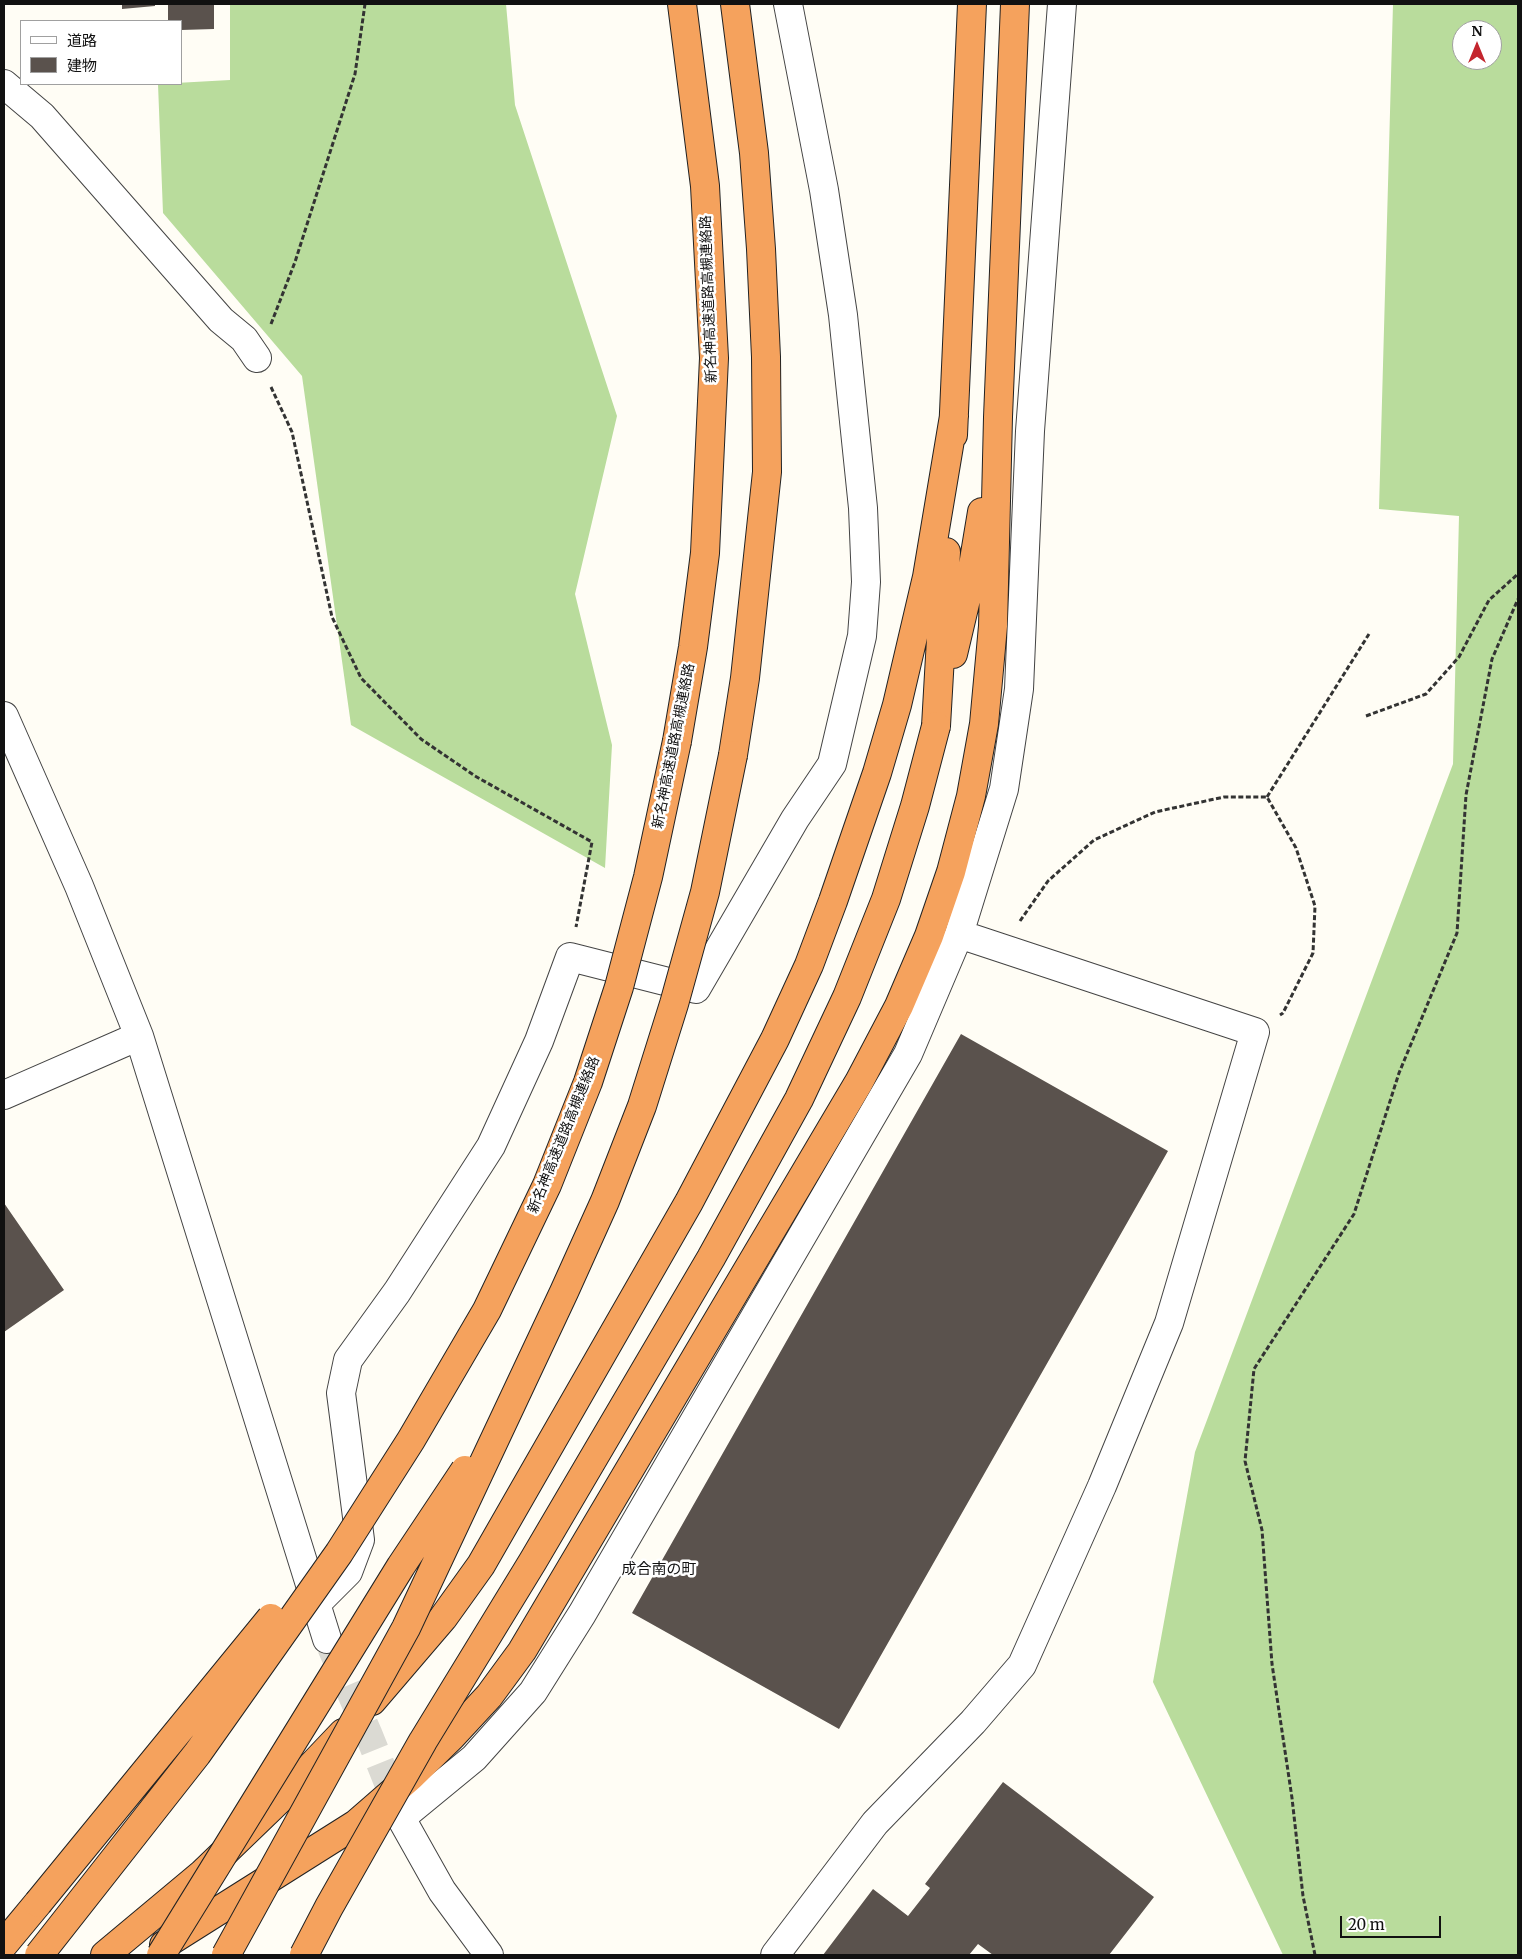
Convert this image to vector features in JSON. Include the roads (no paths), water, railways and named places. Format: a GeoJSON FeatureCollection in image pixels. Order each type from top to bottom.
{"type":"FeatureCollection","features":[{"type":"Feature","properties":{"kind":"highway","name":"新名神高速道路高槻連絡路"},"geometry":{"type":"LineString","coordinates":[[411,1440],[487,1310],[547,1184],[588,1082],[626,960],[648,877],[677,741],[693,647],[705,553],[714,358],[705,186],[682,4]]}},
{"type":"Feature","properties":{"kind":"highway"},"geometry":{"type":"LineString","coordinates":[[226,1955],[406,1628],[605,1201],[642,1106],[674,1004],[705,892],[733,755],[745,678],[767,472],[766,357],[760,240],[754,153],[735,4]]}},
{"type":"Feature","properties":{"kind":"highway"},"geometry":{"type":"LineString","coordinates":[[936,726],[954,416],[972,4]]}},
{"type":"Feature","properties":{"kind":"highway"},"geometry":{"type":"LineString","coordinates":[[148,1955],[356,1824],[451,1737],[489,1696],[522,1651],[859,1082],[899,1006],[929,936],[951,872],[971,796],[984,724],[993,626],[998,417],[1015,4]]}},
{"type":"Feature","properties":{"kind":"highway"},"geometry":{"type":"LineString","coordinates":[[105,1955],[202,1874],[285,1794],[341,1736],[443,1618],[481,1565],[689,1202],[779,1031],[809,965],[858,833],[897,705],[927,577],[954,416]]}},
{"type":"Feature","properties":{"kind":"highway"},"geometry":{"type":"LineString","coordinates":[[304,1955],[423,1741],[578,1486],[711,1258],[799,1099],[847,998],[886,899],[915,806],[936,726],[971,578],[998,417]]}},
{"type":"Feature","properties":{"kind":"highway"},"geometry":{"type":"LineString","coordinates":[[161,1955],[402,1566],[518,1390]]}},
{"type":"Feature","properties":{"kind":"highway"},"geometry":{"type":"LineString","coordinates":[[4,1944],[257,1636],[411,1440]]}},
{"type":"Feature","properties":{"kind":"highway"},"geometry":{"type":"LineString","coordinates":[[39,1955],[197,1754],[338,1553],[411,1440]]}},
{"type":"Feature","properties":{"kind":"street"},"geometry":{"type":"LineString","coordinates":[[316,1604],[348,1572],[360,1540],[341,1393],[348,1360],[397,1292],[491,1146],[539,1041],[570,957],[696,989],[795,820],[832,764],[862,636],[866,582],[863,508],[843,315],[824,190],[788,4]]}},
{"type":"Feature","properties":{"kind":"street"},"geometry":{"type":"LineString","coordinates":[[489,1955],[442,1890],[402,1818],[474,1758],[533,1692],[582,1614],[908,1054],[959,934],[1004,789],[1019,689],[1030,431],[1062,4]]}},
{"type":"Feature","properties":{"kind":"street"},"geometry":{"type":"LineString","coordinates":[[4,84],[42,116],[221,320],[244,339],[257,358]]}},
{"type":"Feature","properties":{"kind":"street"},"geometry":{"type":"LineString","coordinates":[[4,716],[79,886],[139,1036],[327,1639]]}},
{"type":"Feature","properties":{"kind":"street"},"geometry":{"type":"LineString","coordinates":[[775,1955],[875,1823],[973,1722],[1022,1665],[1102,1486],[1169,1323],[1255,1032],[959,934]]}},
{"type":"Feature","properties":{"kind":"street"},"geometry":{"type":"LineString","coordinates":[[4,1095],[139,1036]]}},
{"type":"Feature","properties":{"kind":"tunnel"},"geometry":{"type":"LineString","coordinates":[[331,1647],[400,1813]]}},
{"type":"Feature","properties":{"kind":"district","name":"成合南の町"},"geometry":{"type":"Point","coordinates":[659,1570]}}]}
